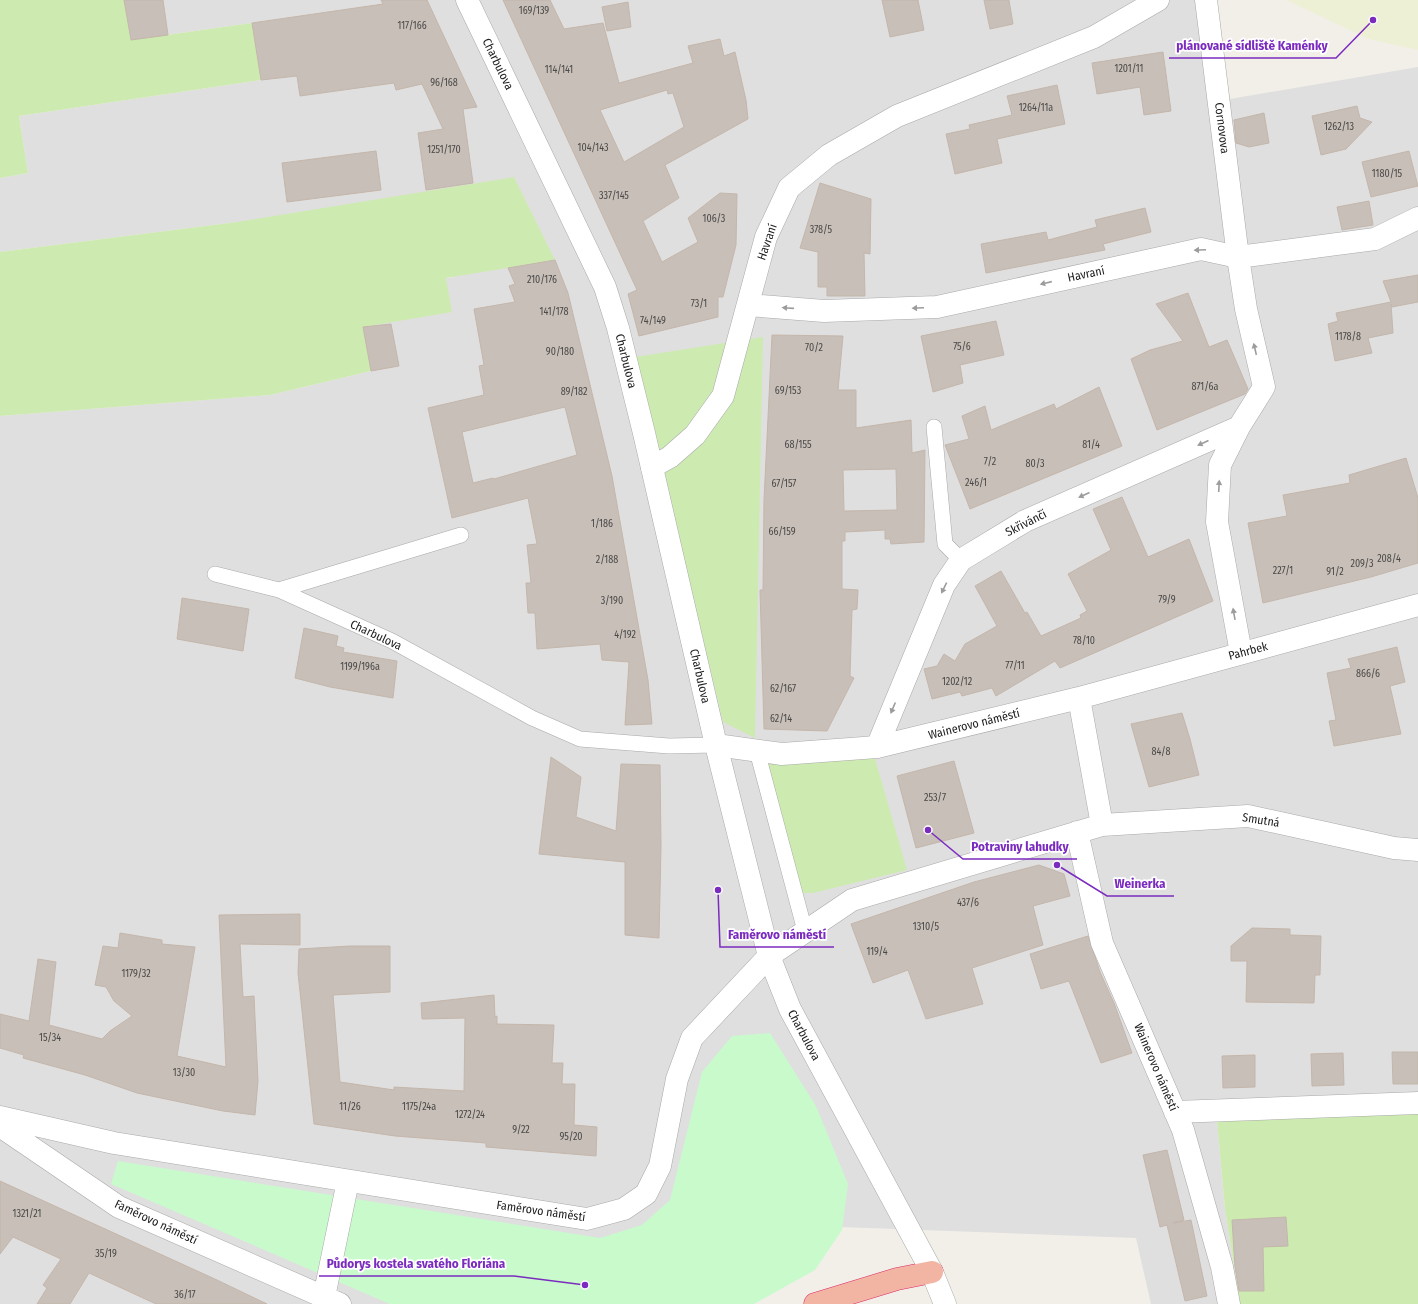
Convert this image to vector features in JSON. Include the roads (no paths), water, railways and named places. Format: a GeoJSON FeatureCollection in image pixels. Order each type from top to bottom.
{"type":"FeatureCollection","features":[{"type":"Feature","properties":{"kind":"highway"},"geometry":{"type":"LineString","coordinates":[[815,1304],[897,1279],[932,1272]]}},
{"type":"Feature","properties":{"kind":"street","name":"Charbulova"},"geometry":{"type":"LineString","coordinates":[[467,0],[605,287],[618,328],[652,467],[716,745],[769,956],[790,1009],[932,1272],[945,1304]]}},
{"type":"Feature","properties":{"kind":"street","name":"Havraní"},"geometry":{"type":"LineString","coordinates":[[652,467],[670,457],[695,435],[723,396],[766,238],[789,188],[829,155],[897,116],[1094,37],[1158,0]]}},
{"type":"Feature","properties":{"kind":"street","name":"Cornovova"},"geometry":{"type":"LineString","coordinates":[[1206,0],[1238,257],[1246,309],[1264,387],[1238,427]]}},
{"type":"Feature","properties":{"kind":"street","name":"Havraní"},"geometry":{"type":"LineString","coordinates":[[748,305],[824,311],[937,307],[1201,249],[1238,257],[1376,239],[1418,218]]}},
{"type":"Feature","properties":{"kind":"street","name":"Skřivánčí"},"geometry":{"type":"LineString","coordinates":[[877,747],[944,585],[961,560],[1025,521],[1238,427]]}},
{"type":"Feature","properties":{"kind":"street"},"geometry":{"type":"LineString","coordinates":[[1238,427],[1220,465],[1217,522],[1241,653]]}},
{"type":"Feature","properties":{"kind":"street","name":"Pahrbek"},"geometry":{"type":"LineString","coordinates":[[1079,698],[1418,605]]}},
{"type":"Feature","properties":{"kind":"street"},"geometry":{"type":"LineString","coordinates":[[769,956],[852,900],[1102,825],[1079,698]]}},
{"type":"Feature","properties":{"kind":"street","name":"Wainerovo náměstí"},"geometry":{"type":"LineString","coordinates":[[716,745],[782,754],[877,747],[1079,698]]}},
{"type":"Feature","properties":{"kind":"street","name":"Smutná"},"geometry":{"type":"LineString","coordinates":[[1102,825],[1248,816],[1394,848],[1418,850]]}},
{"type":"Feature","properties":{"kind":"street","name":"Wainerovo náměstí"},"geometry":{"type":"LineString","coordinates":[[1077,832],[1102,943],[1183,1130],[1222,1267],[1229,1304]]}},
{"type":"Feature","properties":{"kind":"street","name":"Faměrovo náměstí"},"geometry":{"type":"LineString","coordinates":[[0,1117],[114,1143],[587,1218],[624,1209],[646,1194],[660,1166],[677,1079],[692,1038],[769,956]]}},
{"type":"Feature","properties":{"kind":"street"},"geometry":{"type":"LineString","coordinates":[[1175,1112],[1418,1103]]}},
{"type":"Feature","properties":{"kind":"street","name":"Faměrovo náměstí"},"geometry":{"type":"LineString","coordinates":[[0,1126],[119,1207],[332,1300],[348,1181]]}},
{"type":"Feature","properties":{"kind":"lane"},"geometry":{"type":"LineString","coordinates":[[934,428],[945,544],[961,560]]}},
{"type":"Feature","properties":{"kind":"lane"},"geometry":{"type":"LineString","coordinates":[[279,590],[462,534]]}},
{"type":"Feature","properties":{"kind":"lane","name":"Charbulova"},"geometry":{"type":"LineString","coordinates":[[215,574],[279,590],[392,641],[532,718],[580,739],[669,746],[716,745]]}},
{"type":"Feature","properties":{"kind":"lane"},"geometry":{"type":"LineString","coordinates":[[757,751],[805,931]]}},
{"type":"Feature","properties":{"kind":"place","name":"plánované sídliště Kaménky"},"geometry":{"type":"Point","coordinates":[1373,20]}},
{"type":"Feature","properties":{"kind":"place","name":"Potraviny lahudky"},"geometry":{"type":"Point","coordinates":[928,830]}},
{"type":"Feature","properties":{"kind":"place","name":"Weinerka"},"geometry":{"type":"Point","coordinates":[1057,865]}},
{"type":"Feature","properties":{"kind":"place","name":"Faměrovo náměstí"},"geometry":{"type":"Point","coordinates":[718,890]}},
{"type":"Feature","properties":{"kind":"place","name":"Půdorys kostela svatého Floriána"},"geometry":{"type":"Point","coordinates":[585,1285]}}]}
